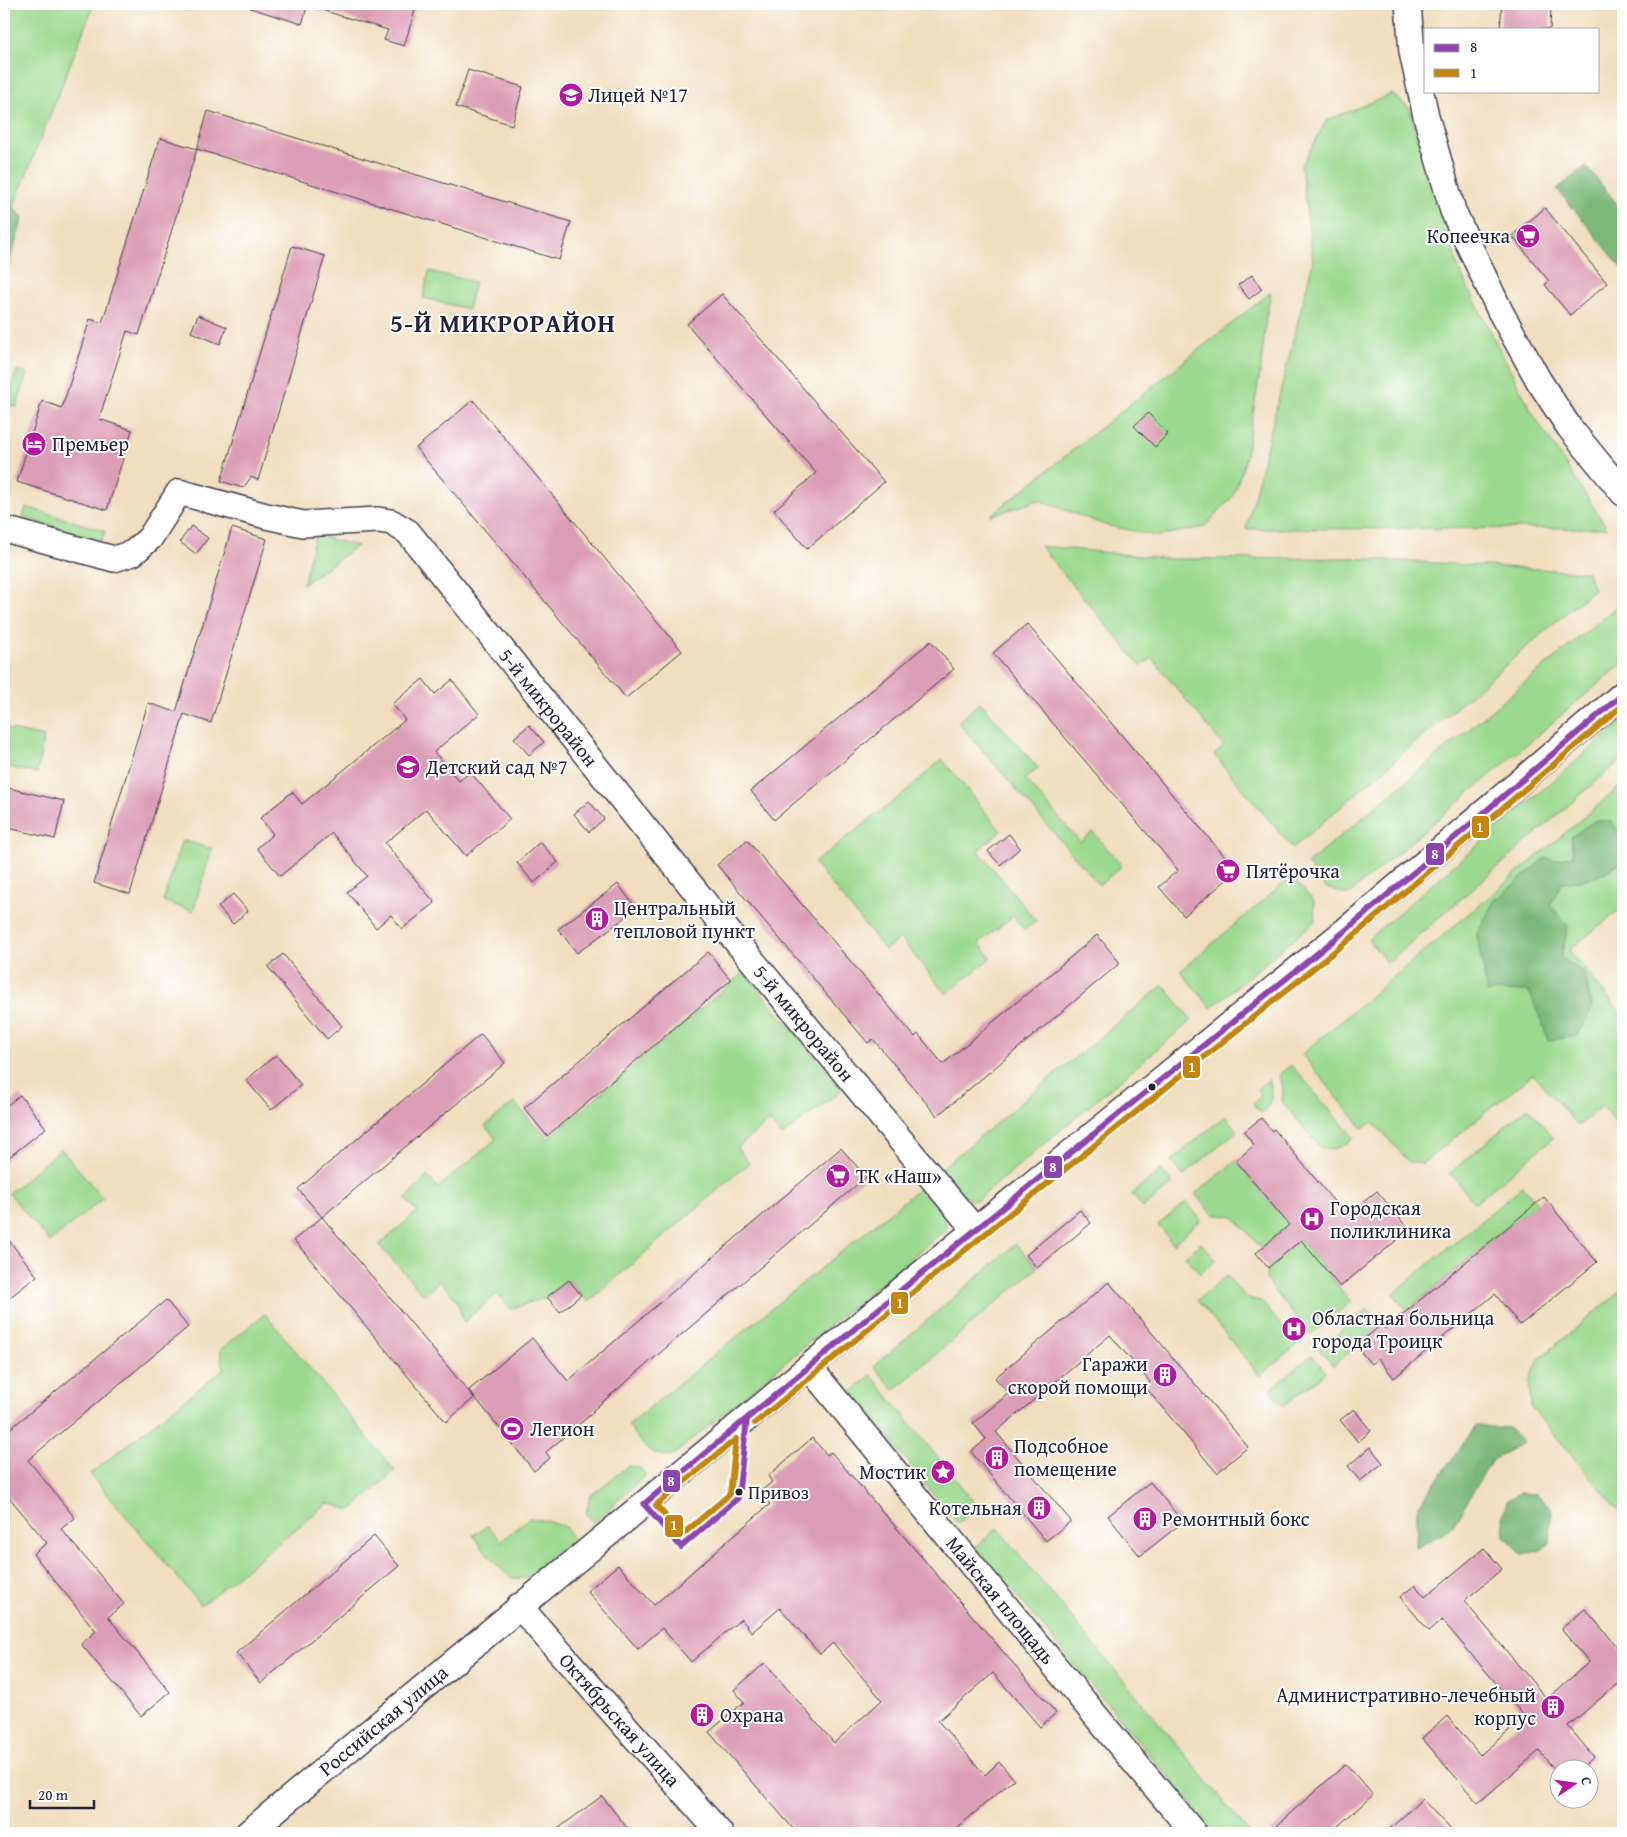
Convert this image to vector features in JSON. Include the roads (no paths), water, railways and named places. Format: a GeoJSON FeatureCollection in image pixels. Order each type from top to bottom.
{"type":"FeatureCollection","features":[{"type":"Feature","properties":{"kind":"street"},"geometry":{"type":"LineString","coordinates":[[1408,4],[1414,61],[1426,116],[1453,211],[1500,311],[1538,381],[1569,427],[1623,493]]}},
{"type":"Feature","properties":{"kind":"street","name":"5-й микрорайон"},"geometry":{"type":"LineString","coordinates":[[4,528],[114,559],[134,553],[150,538],[179,492],[303,524],[378,520],[391,522],[408,532],[717,918],[975,1230]]}},
{"type":"Feature","properties":{"kind":"street","name":"Российская улица"},"geometry":{"type":"LineString","coordinates":[[248,1833],[519,1606],[975,1230],[1345,931],[1623,694]]}},
{"type":"Feature","properties":{"kind":"street","name":"Майская площадь"},"geometry":{"type":"LineString","coordinates":[[809,1367],[1194,1833]]}},
{"type":"Feature","properties":{"kind":"street","name":"Октябрьская улица"},"geometry":{"type":"LineString","coordinates":[[519,1606],[720,1833]]}},
{"type":"Feature","properties":{"kind":"place","name":"Лицей №17"},"geometry":{"type":"Point","coordinates":[571,95]}},
{"type":"Feature","properties":{"kind":"place","name":"Копеечка"},"geometry":{"type":"Point","coordinates":[1528,236]}},
{"type":"Feature","properties":{"kind":"place","name":"Премьер"},"geometry":{"type":"Point","coordinates":[34,444]}},
{"type":"Feature","properties":{"kind":"place","name":"Детский сад №7"},"geometry":{"type":"Point","coordinates":[408,767]}},
{"type":"Feature","properties":{"kind":"place","name":"Пятёрочка"},"geometry":{"type":"Point","coordinates":[1228,871]}},
{"type":"Feature","properties":{"kind":"place","name":"Центральный тепловой пункт"},"geometry":{"type":"Point","coordinates":[597,919]}},
{"type":"Feature","properties":{"kind":"place","name":"ТК «Наш»"},"geometry":{"type":"Point","coordinates":[838,1176]}},
{"type":"Feature","properties":{"kind":"place","name":"Городская поликлиника"},"geometry":{"type":"Point","coordinates":[1312,1219]}},
{"type":"Feature","properties":{"kind":"place","name":"Областная больница города Троицк"},"geometry":{"type":"Point","coordinates":[1294,1329]}},
{"type":"Feature","properties":{"kind":"place","name":"Гаражи скорой помощи"},"geometry":{"type":"Point","coordinates":[1165,1375]}},
{"type":"Feature","properties":{"kind":"place","name":"Легион"},"geometry":{"type":"Point","coordinates":[512,1429]}},
{"type":"Feature","properties":{"kind":"place","name":"Подсобное помещение"},"geometry":{"type":"Point","coordinates":[997,1458]}},
{"type":"Feature","properties":{"kind":"place","name":"Мостик"},"geometry":{"type":"Point","coordinates":[943,1472]}},
{"type":"Feature","properties":{"kind":"place","name":"Привоз"},"geometry":{"type":"Point","coordinates":[739,1492]}},
{"type":"Feature","properties":{"kind":"place","name":"Котельная"},"geometry":{"type":"Point","coordinates":[1039,1508]}},
{"type":"Feature","properties":{"kind":"place","name":"Ремонтный бокс"},"geometry":{"type":"Point","coordinates":[1145,1519]}},
{"type":"Feature","properties":{"kind":"place","name":"Административно-лечебный корпус"},"geometry":{"type":"Point","coordinates":[1553,1707]}},
{"type":"Feature","properties":{"kind":"place","name":"Охрана"},"geometry":{"type":"Point","coordinates":[702,1715]}},
{"type":"Feature","properties":{"kind":"district","name":"5-Й МИКРОРАЙОН"},"geometry":{"type":"Point","coordinates":[503,323]}}]}
